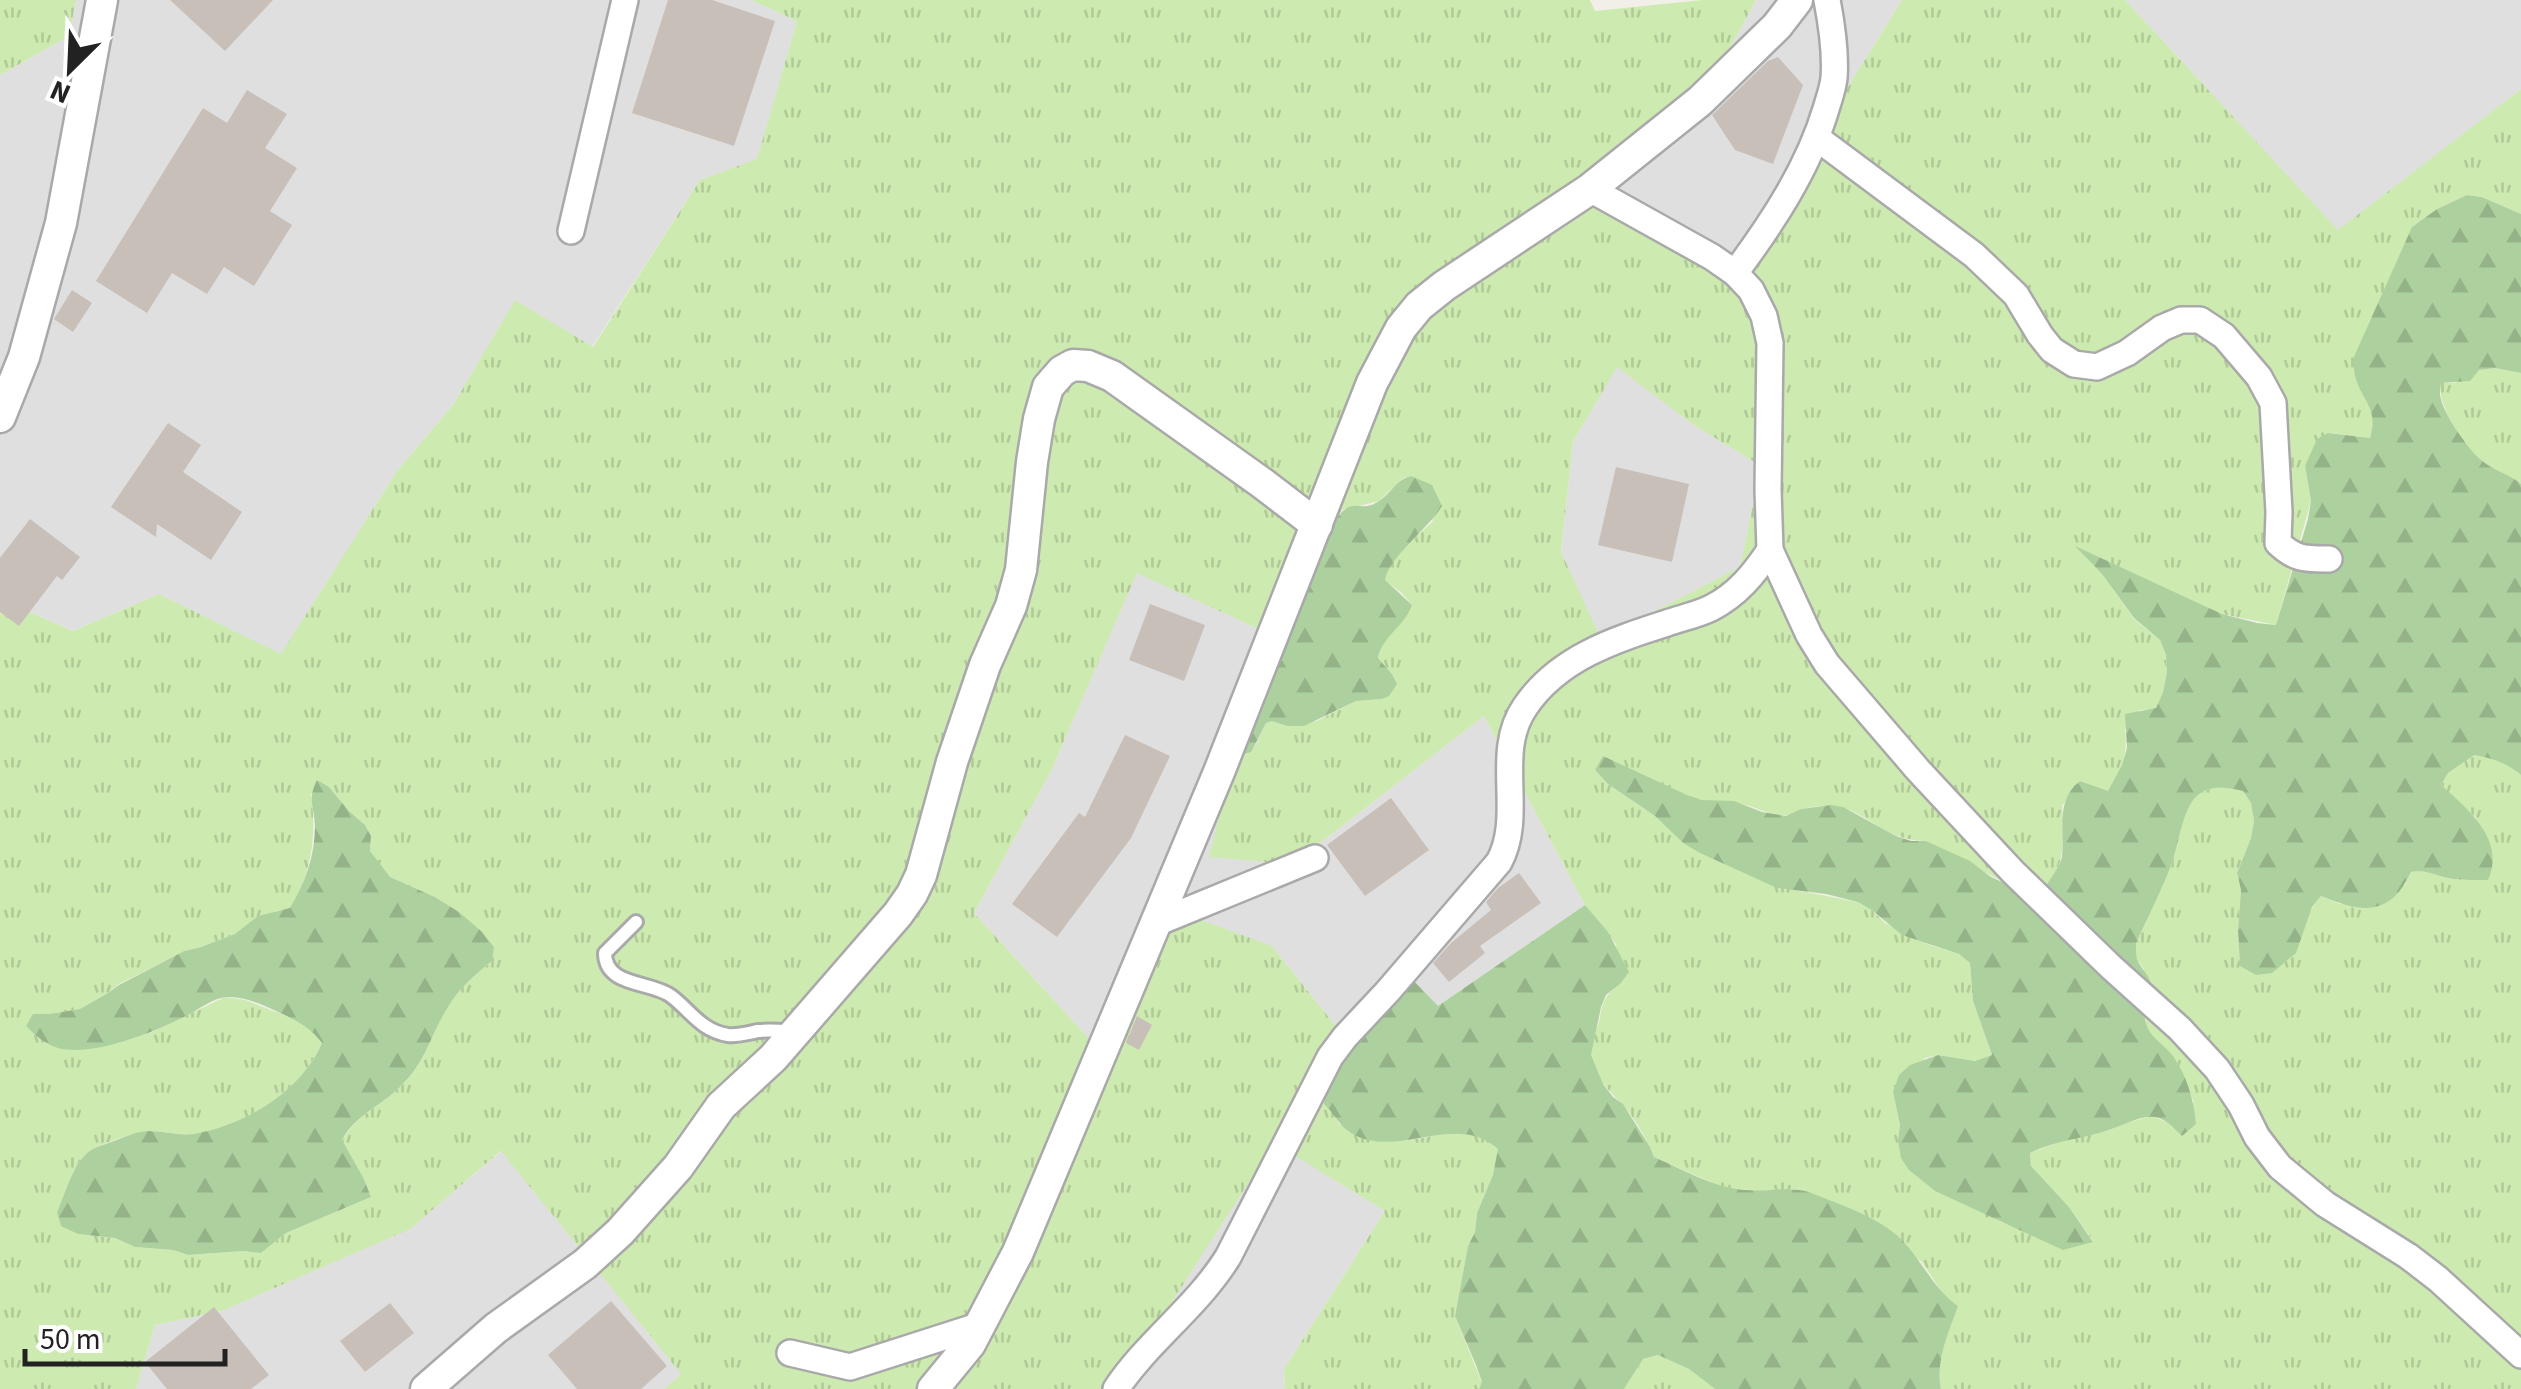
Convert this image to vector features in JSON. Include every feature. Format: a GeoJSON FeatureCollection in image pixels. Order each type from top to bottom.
{"type":"FeatureCollection","features":[{"type":"Feature","properties":{"kind":"street"},"geometry":{"type":"LineString","coordinates":[[0,416],[24,357],[60,223],[102,0]]}},
{"type":"Feature","properties":{"kind":"street"},"geometry":{"type":"LineString","coordinates":[[571,231],[625,0]]}},
{"type":"Feature","properties":{"kind":"street"},"geometry":{"type":"LineString","coordinates":[[933,1389],[981,1325],[1058,1162],[1372,384],[1401,328],[1419,306],[1444,286],[1590,189],[1700,102],[1777,26],[1797,0]]}},
{"type":"Feature","properties":{"kind":"street"},"geometry":{"type":"LineString","coordinates":[[1735,273],[1793,186],[1817,138],[1834,81],[1834,42],[1827,0]]}},
{"type":"Feature","properties":{"kind":"street"},"geometry":{"type":"LineString","coordinates":[[1817,138],[1974,255],[2016,295],[2052,350],[2074,364],[2097,367],[2180,320],[2200,320],[2224,336],[2260,377],[2273,403],[2278,543],[2292,556],[2330,559]]}},
{"type":"Feature","properties":{"kind":"street"},"geometry":{"type":"LineString","coordinates":[[1590,189],[1712,257],[1735,273],[1758,303],[1770,343],[1770,550],[1801,620],[1827,664],[2013,872],[2180,1029],[2217,1069],[2257,1137],[2280,1167],[2325,1204],[2423,1267],[2521,1355]]}},
{"type":"Feature","properties":{"kind":"street"},"geometry":{"type":"LineString","coordinates":[[426,1389],[496,1328],[585,1264],[620,1232],[678,1167],[722,1106],[773,1058],[912,894],[921,875],[952,762],[1021,570],[1039,419],[1054,378],[1073,366],[1088,366],[1112,376],[1317,525]]}},
{"type":"Feature","properties":{"kind":"street"},"geometry":{"type":"LineString","coordinates":[[1116,1389],[1213,1281],[1318,1078],[1338,1047],[1499,862],[1510,837],[1510,749],[1515,725],[1530,700],[1551,678],[1590,651],[1725,600],[1747,582],[1770,550]]}},
{"type":"Feature","properties":{"kind":"street"},"geometry":{"type":"LineString","coordinates":[[1154,924],[1315,858]]}},
{"type":"Feature","properties":{"kind":"street"},"geometry":{"type":"LineString","coordinates":[[790,1353],[850,1368],[981,1325]]}},
{"type":"Feature","properties":{"kind":"lane"},"geometry":{"type":"LineString","coordinates":[[636,922],[605,953],[608,968],[621,978],[668,993],[691,1016],[716,1032],[739,1035],[797,1031]]}},
{"type":"Feature","properties":{"kind":"shaded area"},"geometry":{"type":"Polygon","coordinates":[[[76,0],[751,0],[797,21],[757,160],[700,180],[592,347],[515,301],[453,405],[397,471],[281,655],[159,594],[73,631],[11,604],[0,614],[0,75],[69,36],[76,0]]]}},
{"type":"Feature","properties":{"kind":"shaded area"},"geometry":{"type":"Polygon","coordinates":[[[1756,0],[1902,0],[1737,265],[1603,188],[1701,101],[1756,0]]]}},
{"type":"Feature","properties":{"kind":"shaded area"},"geometry":{"type":"Polygon","coordinates":[[[2125,0],[2521,0],[2521,89],[2338,231],[2125,0]]]}},
{"type":"Feature","properties":{"kind":"shaded area"},"geometry":{"type":"Polygon","coordinates":[[[1617,366],[1692,424],[1761,466],[1740,567],[1601,640],[1561,553],[1573,442],[1617,366]]]}},
{"type":"Feature","properties":{"kind":"shaded area"},"geometry":{"type":"Polygon","coordinates":[[[1137,572],[1265,632],[1293,864],[1484,716],[1585,905],[1437,1007],[1338,1029],[1272,946],[1105,1056],[974,913],[1051,771],[1137,572]]]}},
{"type":"Feature","properties":{"kind":"shaded area"},"geometry":{"type":"Polygon","coordinates":[[[1274,1142],[1385,1211],[1284,1369],[1285,1389],[1112,1389],[1159,1322],[1274,1142]]]}},
{"type":"Feature","properties":{"kind":"shaded area"},"geometry":{"type":"Polygon","coordinates":[[[502,1151],[681,1374],[664,1389],[136,1389],[155,1325],[222,1311],[409,1229],[502,1151]]]}},
{"type":"Feature","properties":{"kind":"green space"},"geometry":{"type":"Polygon","coordinates":[[[0,0],[76,0],[69,36],[0,75],[0,0]]]}},
{"type":"Feature","properties":{"kind":"green space"},"geometry":{"type":"Polygon","coordinates":[[[751,0],[1590,0],[1595,11],[1703,0],[1756,0],[1701,101],[1603,188],[1737,265],[1902,0],[2125,0],[2338,230],[2521,89],[2521,214],[2482,197],[2467,195],[2412,227],[2362,391],[2372,414],[2370,438],[2329,433],[2305,466],[2311,501],[2276,625],[2222,614],[2078,548],[2134,619],[2160,640],[2167,672],[2156,709],[2140,710],[2125,729],[2123,762],[2108,792],[2080,781],[2062,806],[2061,859],[2046,886],[2027,890],[2013,887],[1926,841],[1899,836],[1846,809],[1821,806],[1779,815],[1744,804],[1696,799],[1604,757],[1595,770],[1683,843],[1795,890],[1858,902],[1885,923],[1959,954],[1970,963],[1973,1001],[1992,1055],[1975,1061],[1938,1055],[1925,1058],[1893,1092],[1900,1125],[1898,1140],[2003,1223],[2093,1241],[2069,1207],[2031,1166],[2030,1153],[2153,1116],[2170,1124],[2194,1102],[2172,1055],[2146,1024],[2144,969],[2136,958],[2136,943],[2197,796],[2213,788],[2231,789],[2243,791],[2251,803],[2251,838],[2237,873],[2241,890],[2240,965],[2271,973],[2321,896],[2340,904],[2405,885],[2411,872],[2417,871],[2453,879],[2488,880],[2476,818],[2441,785],[2448,773],[2474,754],[2516,771],[2521,775],[2521,1389],[1941,1389],[1941,1357],[1957,1306],[1946,1298],[1921,1261],[1798,1189],[1765,1192],[1722,1187],[1654,1157],[1631,1115],[1602,1081],[1594,1067],[1591,1048],[1605,1000],[1620,984],[1616,944],[1585,905],[1484,716],[1293,864],[1209,857],[1234,757],[1256,746],[1266,723],[1287,726],[1317,721],[1356,701],[1382,699],[1396,684],[1378,658],[1383,642],[1412,605],[1384,580],[1397,556],[1433,521],[1410,476],[1379,501],[1342,510],[1265,632],[1137,573],[1051,771],[974,913],[1105,1056],[1170,909],[1272,946],[1338,1029],[1333,1112],[1339,1124],[1392,1141],[1447,1133],[1473,1134],[1499,1149],[1468,1246],[1455,1316],[1482,1383],[1479,1389],[1285,1389],[1284,1369],[1385,1211],[1274,1143],[1112,1389],[664,1389],[681,1374],[501,1151],[410,1229],[222,1311],[155,1325],[136,1389],[0,1389],[0,614],[11,604],[73,631],[159,594],[281,654],[397,471],[453,405],[515,300],[593,347],[700,180],[757,159],[797,21],[751,0]],[[1617,367],[1573,442],[1561,552],[1601,639],[1740,567],[1761,466],[1692,424],[1617,367]],[[329,787],[311,794],[311,853],[290,909],[276,911],[235,934],[184,951],[80,1009],[33,1014],[119,1043],[152,1032],[225,997],[245,1000],[299,1021],[313,1030],[322,1043],[313,1060],[286,1090],[233,1123],[195,1134],[142,1132],[89,1152],[75,1168],[57,1212],[78,1234],[115,1238],[135,1247],[188,1255],[261,1253],[286,1233],[371,1197],[342,1141],[360,1118],[408,1078],[422,1059],[451,1000],[492,961],[459,912],[390,877],[379,866],[370,851],[371,836],[365,825],[329,787]]]}},
{"type":"Feature","properties":{"kind":"green space"},"geometry":{"type":"Polygon","coordinates":[[[2467,195],[2482,197],[2521,214],[2521,373],[2495,368],[2479,370],[2470,381],[2441,383],[2440,391],[2457,431],[2475,454],[2521,484],[2521,775],[2499,762],[2474,755],[2448,773],[2441,785],[2472,815],[2488,839],[2492,865],[2488,880],[2411,872],[2394,897],[2373,907],[2349,906],[2321,896],[2312,907],[2296,953],[2272,973],[2256,975],[2240,966],[2238,930],[2241,890],[2237,873],[2251,838],[2251,803],[2243,791],[2231,789],[2213,788],[2197,796],[2136,943],[2137,959],[2151,983],[2145,1015],[2147,1026],[2182,1072],[2192,1097],[2196,1124],[2182,1136],[2163,1120],[2143,1118],[2030,1153],[2031,1166],[2069,1207],[2093,1242],[2063,1250],[1935,1191],[1909,1170],[1901,1158],[1893,1092],[1899,1075],[1910,1065],[1938,1055],[1975,1061],[1992,1055],[1973,1001],[1970,963],[1959,954],[1902,935],[1858,902],[1777,888],[1700,853],[1595,770],[1603,756],[1702,800],[1734,801],[1786,816],[1801,809],[1843,807],[1896,836],[1926,841],[1970,861],[2013,887],[2027,890],[2046,886],[2062,857],[2067,797],[2080,781],[2108,791],[2127,748],[2125,714],[2156,708],[2167,672],[2160,640],[2134,618],[2102,574],[2075,546],[2222,614],[2276,625],[2308,519],[2311,501],[2305,466],[2317,439],[2328,433],[2370,438],[2371,412],[2358,385],[2353,359],[2412,227],[2467,195]]]}},
{"type":"Feature","properties":{"kind":"green space"},"geometry":{"type":"Polygon","coordinates":[[[2495,368],[2521,373],[2521,484],[2473,452],[2453,424],[2440,392],[2440,383],[2455,383],[2479,370],[2495,368]]]}},
{"type":"Feature","properties":{"kind":"green space"},"geometry":{"type":"Polygon","coordinates":[[[1411,476],[1432,485],[1442,506],[1393,562],[1385,580],[1412,605],[1384,643],[1378,658],[1397,684],[1389,696],[1356,701],[1304,726],[1266,723],[1251,752],[1234,757],[1332,525],[1346,509],[1372,505],[1411,476]]]}},
{"type":"Feature","properties":{"kind":"green space"},"geometry":{"type":"Polygon","coordinates":[[[317,780],[329,787],[365,825],[371,836],[370,851],[390,877],[459,912],[494,947],[492,961],[452,1000],[409,1078],[354,1124],[342,1140],[371,1197],[286,1233],[261,1253],[188,1255],[135,1247],[115,1238],[78,1234],[61,1226],[57,1212],[75,1168],[90,1151],[143,1132],[194,1134],[233,1123],[286,1091],[313,1060],[322,1043],[308,1028],[266,1007],[233,997],[215,1000],[139,1036],[88,1049],[58,1048],[26,1026],[33,1014],[80,1009],[184,951],[235,934],[258,916],[290,908],[311,859],[315,837],[312,798],[317,780]]]}},
{"type":"Feature","properties":{"kind":"green space"},"geometry":{"type":"Polygon","coordinates":[[[1585,905],[1608,932],[1629,972],[1606,995],[1591,1055],[1603,1084],[1623,1104],[1654,1157],[1733,1188],[1809,1192],[1858,1212],[1901,1239],[1942,1292],[1958,1306],[1941,1357],[1941,1389],[1715,1389],[1689,1369],[1658,1355],[1643,1359],[1624,1389],[1479,1389],[1482,1382],[1455,1316],[1468,1246],[1498,1149],[1482,1138],[1464,1134],[1387,1142],[1369,1140],[1347,1130],[1324,1104],[1325,1087],[1338,1029],[1406,973],[1438,1006],[1585,905]]]}},
{"type":"Feature","properties":{"kind":"green space"},"geometry":{"type":"Polygon","coordinates":[[[1658,1355],[1689,1369],[1715,1389],[1624,1389],[1643,1359],[1658,1355]]]}},
{"type":"Feature","properties":{"kind":"building"},"geometry":{"type":"Polygon","coordinates":[[[170,0],[273,0],[225,51],[170,0]]]}},
{"type":"Feature","properties":{"kind":"building"},"geometry":{"type":"Polygon","coordinates":[[[668,0],[712,0],[775,21],[734,146],[632,113],[668,0]]]}},
{"type":"Feature","properties":{"kind":"building"},"geometry":{"type":"Polygon","coordinates":[[[1778,57],[1803,85],[1773,164],[1735,150],[1712,115],[1768,61],[1778,57]]]}},
{"type":"Feature","properties":{"kind":"building"},"geometry":{"type":"Polygon","coordinates":[[[247,90],[287,114],[265,148],[297,168],[270,211],[292,225],[254,286],[224,267],[207,294],[172,273],[147,313],[96,281],[203,108],[227,123],[247,90]]]}},
{"type":"Feature","properties":{"kind":"building"},"geometry":{"type":"Polygon","coordinates":[[[72,290],[92,303],[73,332],[54,319],[72,290]]]}},
{"type":"Feature","properties":{"kind":"building"},"geometry":{"type":"Polygon","coordinates":[[[168,423],[201,445],[183,472],[242,512],[211,560],[157,524],[156,537],[111,507],[168,423]]]}},
{"type":"Feature","properties":{"kind":"building"},"geometry":{"type":"Polygon","coordinates":[[[1616,467],[1689,484],[1672,562],[1598,545],[1616,467]]]}},
{"type":"Feature","properties":{"kind":"building"},"geometry":{"type":"Polygon","coordinates":[[[30,519],[80,557],[62,580],[57,576],[19,626],[0,612],[0,558],[30,519]]]}},
{"type":"Feature","properties":{"kind":"building"},"geometry":{"type":"Polygon","coordinates":[[[1150,604],[1205,625],[1184,681],[1129,660],[1150,604]]]}},
{"type":"Feature","properties":{"kind":"building"},"geometry":{"type":"Polygon","coordinates":[[[1125,735],[1170,756],[1131,838],[1057,937],[1012,904],[1079,813],[1085,817],[1125,735]]]}},
{"type":"Feature","properties":{"kind":"building"},"geometry":{"type":"Polygon","coordinates":[[[1391,798],[1429,850],[1365,896],[1327,845],[1391,798]]]}},
{"type":"Feature","properties":{"kind":"building"},"geometry":{"type":"Polygon","coordinates":[[[1519,873],[1541,903],[1480,946],[1485,953],[1449,982],[1433,963],[1491,910],[1486,902],[1519,873]]]}},
{"type":"Feature","properties":{"kind":"building"},"geometry":{"type":"Polygon","coordinates":[[[1137,1016],[1152,1025],[1139,1050],[1126,1043],[1137,1016]]]}},
{"type":"Feature","properties":{"kind":"building"},"geometry":{"type":"Polygon","coordinates":[[[611,1301],[667,1366],[641,1389],[577,1389],[548,1355],[611,1301]]]}},
{"type":"Feature","properties":{"kind":"building"},"geometry":{"type":"Polygon","coordinates":[[[390,1303],[414,1333],[365,1372],[340,1341],[390,1303]]]}},
{"type":"Feature","properties":{"kind":"building"},"geometry":{"type":"Polygon","coordinates":[[[214,1307],[269,1375],[251,1389],[167,1389],[145,1362],[214,1307]]]}}]}
